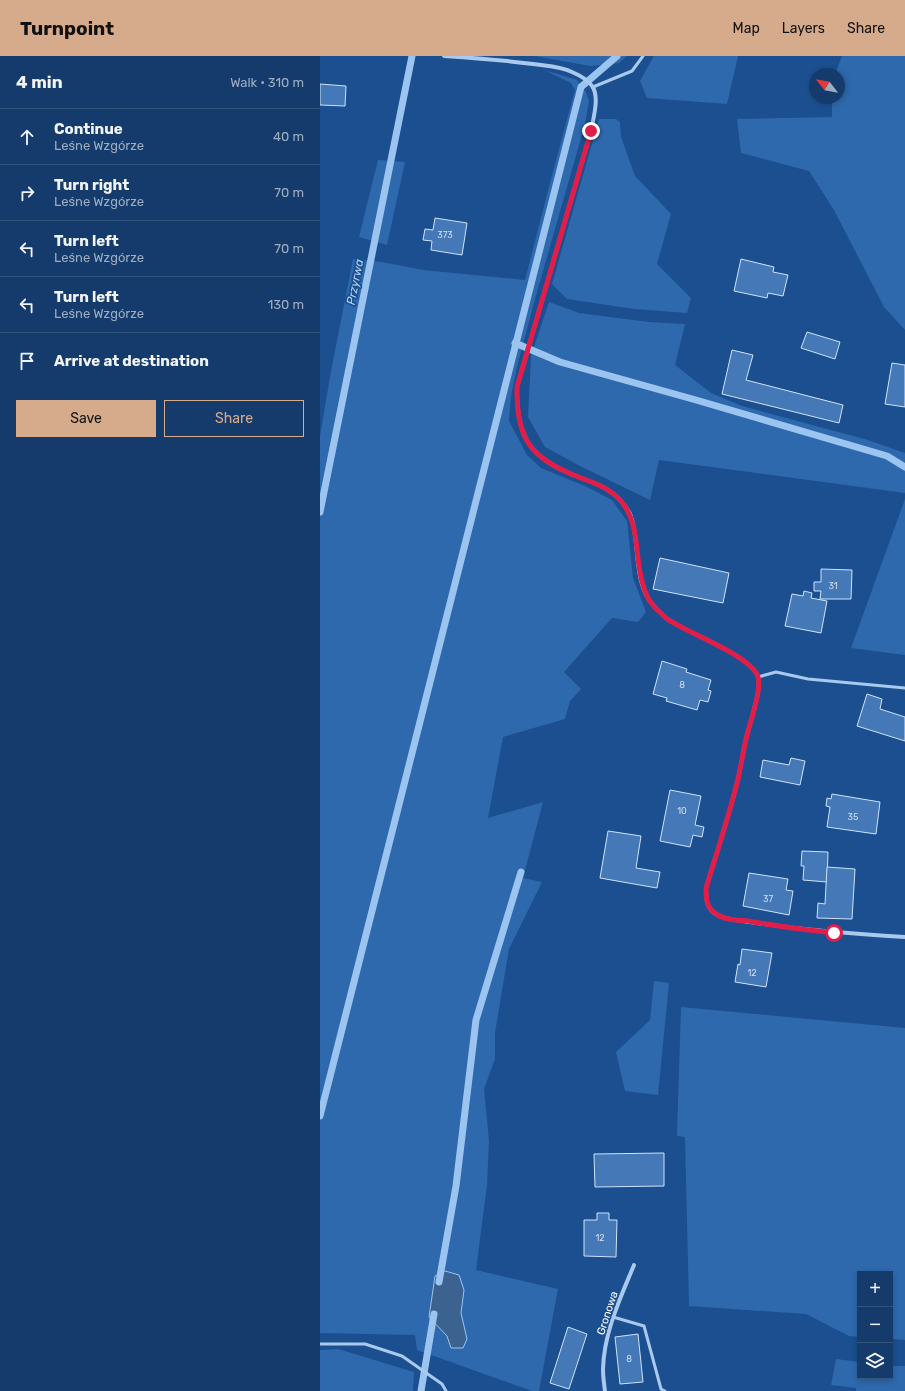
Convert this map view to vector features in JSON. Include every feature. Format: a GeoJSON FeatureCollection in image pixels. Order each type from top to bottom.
{"type":"FeatureCollection","features":[{"type":"Feature","properties":{"kind":"street"},"geometry":{"type":"LineString","coordinates":[[444,56],[492,59],[557,67],[572,72],[584,79],[592,87],[595,98],[595,112],[591,131],[517,387],[519,422],[524,438],[533,450],[547,462],[561,470],[605,488],[620,500],[630,513],[634,528],[639,574],[645,592],[652,604],[667,618],[741,659],[752,668],[758,678],[758,692],[741,757],[738,778],[706,888],[706,898],[710,908],[715,914],[725,918],[788,928],[834,933],[905,937]]}},
{"type":"Feature","properties":{"kind":"street","name":"Gronowa"},"geometry":{"type":"LineString","coordinates":[[605,1391],[603,1370],[608,1333],[634,1265]]}},
{"type":"Feature","properties":{"kind":"lane"},"geometry":{"type":"LineString","coordinates":[[592,87],[632,71],[643,56]]}},
{"type":"Feature","properties":{"kind":"lane"},"geometry":{"type":"LineString","coordinates":[[758,678],[776,672],[808,679],[905,688]]}},
{"type":"Feature","properties":{"kind":"lane"},"geometry":{"type":"LineString","coordinates":[[613,1317],[644,1326],[661,1389],[665,1391]]}},
{"type":"Feature","properties":{"kind":"lane"},"geometry":{"type":"LineString","coordinates":[[320,1344],[366,1344],[402,1356],[442,1384],[446,1391]]}},
{"type":"Feature","properties":{"kind":"shaded area"},"geometry":{"type":"Polygon","coordinates":[[[535,56],[627,56],[619,63],[590,66],[535,56]]]}},
{"type":"Feature","properties":{"kind":"shaded area"},"geometry":{"type":"Polygon","coordinates":[[[654,56],[738,56],[727,104],[647,98],[640,81],[654,56]]]}},
{"type":"Feature","properties":{"kind":"shaded area"},"geometry":{"type":"Polygon","coordinates":[[[842,56],[905,56],[905,330],[884,307],[834,210],[809,171],[741,153],[737,119],[832,117],[832,104],[845,104],[845,68],[837,68],[842,56]]]}},
{"type":"Feature","properties":{"kind":"shaded area"},"geometry":{"type":"Polygon","coordinates":[[[544,70],[577,80],[586,92],[589,101],[585,124],[518,363],[511,396],[509,421],[527,455],[541,468],[587,487],[612,500],[627,521],[633,578],[646,612],[638,622],[612,618],[564,672],[581,689],[570,701],[565,719],[503,737],[488,818],[543,802],[523,878],[542,882],[509,949],[495,1033],[495,1059],[484,1089],[489,1141],[487,1185],[476,1270],[558,1289],[539,1391],[532,1391],[417,1350],[415,1335],[320,1333],[320,436],[353,259],[382,262],[423,270],[525,280],[575,90],[571,83],[544,70]]]}},
{"type":"Feature","properties":{"kind":"shaded area"},"geometry":{"type":"Polygon","coordinates":[[[599,119],[616,119],[620,122],[621,137],[635,176],[671,214],[657,264],[691,298],[687,313],[634,309],[567,299],[552,284],[599,119]]]}},
{"type":"Feature","properties":{"kind":"shaded area"},"geometry":{"type":"Polygon","coordinates":[[[378,160],[405,162],[387,245],[359,237],[378,160]]]}},
{"type":"Feature","properties":{"kind":"shaded area"},"geometry":{"type":"Polygon","coordinates":[[[549,302],[579,313],[649,322],[685,324],[675,365],[711,393],[742,406],[868,440],[905,453],[905,493],[659,460],[650,500],[580,466],[545,447],[528,417],[531,356],[549,302]]]}},
{"type":"Feature","properties":{"kind":"shaded area"},"geometry":{"type":"Polygon","coordinates":[[[905,499],[905,655],[851,648],[905,499]]]}},
{"type":"Feature","properties":{"kind":"shaded area"},"geometry":{"type":"Polygon","coordinates":[[[654,981],[669,983],[658,1095],[625,1091],[616,1052],[650,1020],[654,981]]]}},
{"type":"Feature","properties":{"kind":"shaded area"},"geometry":{"type":"Polygon","coordinates":[[[681,1007],[905,1028],[905,1340],[893,1339],[893,1271],[857,1271],[857,1337],[849,1336],[806,1314],[689,1306],[685,1137],[677,1136],[681,1007]]]}},
{"type":"Feature","properties":{"kind":"shaded area"},"geometry":{"type":"Polygon","coordinates":[[[445,1271],[459,1275],[464,1290],[461,1313],[467,1339],[463,1348],[451,1348],[447,1336],[429,1317],[435,1276],[445,1271]]]}},
{"type":"Feature","properties":{"kind":"shaded area"},"geometry":{"type":"Polygon","coordinates":[[[338,1349],[414,1372],[413,1391],[320,1391],[320,1350],[338,1349]]]}},
{"type":"Feature","properties":{"kind":"shaded area"},"geometry":{"type":"Polygon","coordinates":[[[836,1359],[857,1362],[857,1379],[893,1379],[893,1366],[905,1366],[905,1391],[856,1391],[856,1388],[831,1385],[836,1359]]]}},
{"type":"Feature","properties":{"kind":"building"},"geometry":{"type":"Polygon","coordinates":[[[320,84],[346,86],[345,106],[320,105],[320,84]]]}},
{"type":"Feature","properties":{"kind":"building"},"geometry":{"type":"Polygon","coordinates":[[[435,218],[467,223],[462,255],[431,250],[432,241],[423,240],[425,229],[433,230],[435,218]]]}},
{"type":"Feature","properties":{"kind":"building"},"geometry":{"type":"Polygon","coordinates":[[[741,259],[774,267],[773,272],[788,275],[783,296],[768,293],[767,298],[734,291],[741,259]]]}},
{"type":"Feature","properties":{"kind":"building"},"geometry":{"type":"Polygon","coordinates":[[[807,332],[840,342],[835,359],[801,348],[807,332]]]}},
{"type":"Feature","properties":{"kind":"building"},"geometry":{"type":"Polygon","coordinates":[[[732,350],[753,355],[746,380],[843,405],[839,423],[722,394],[732,350]]]}},
{"type":"Feature","properties":{"kind":"building"},"geometry":{"type":"Polygon","coordinates":[[[892,363],[905,365],[905,407],[885,404],[892,363]]]}},
{"type":"Feature","properties":{"kind":"building"},"geometry":{"type":"Polygon","coordinates":[[[660,558],[729,573],[723,603],[653,589],[660,558]]]}},
{"type":"Feature","properties":{"kind":"building"},"geometry":{"type":"Polygon","coordinates":[[[821,569],[852,570],[851,599],[820,599],[821,591],[814,591],[814,582],[821,582],[821,569]]]}},
{"type":"Feature","properties":{"kind":"building"},"geometry":{"type":"Polygon","coordinates":[[[804,591],[812,593],[811,598],[827,601],[821,633],[785,626],[792,594],[803,596],[804,591]]]}},
{"type":"Feature","properties":{"kind":"building"},"geometry":{"type":"Polygon","coordinates":[[[662,661],[687,669],[686,672],[711,680],[708,690],[711,691],[708,702],[700,700],[697,710],[666,701],[667,698],[653,694],[662,661]]]}},
{"type":"Feature","properties":{"kind":"building"},"geometry":{"type":"Polygon","coordinates":[[[867,694],[882,699],[880,709],[905,717],[905,741],[857,726],[867,694]]]}},
{"type":"Feature","properties":{"kind":"building"},"geometry":{"type":"Polygon","coordinates":[[[791,758],[805,761],[800,785],[760,777],[763,760],[789,765],[791,758]]]}},
{"type":"Feature","properties":{"kind":"building"},"geometry":{"type":"Polygon","coordinates":[[[670,790],[701,796],[695,825],[704,827],[702,837],[693,835],[690,847],[660,841],[670,790]]]}},
{"type":"Feature","properties":{"kind":"building"},"geometry":{"type":"Polygon","coordinates":[[[832,794],[880,802],[876,834],[827,827],[830,807],[826,806],[827,798],[831,799],[832,794]]]}},
{"type":"Feature","properties":{"kind":"building"},"geometry":{"type":"Polygon","coordinates":[[[608,831],[641,836],[636,868],[660,872],[657,888],[600,878],[608,831]]]}},
{"type":"Feature","properties":{"kind":"building"},"geometry":{"type":"Polygon","coordinates":[[[802,851],[828,852],[827,882],[803,880],[804,866],[801,866],[802,851]]]}},
{"type":"Feature","properties":{"kind":"building"},"geometry":{"type":"Polygon","coordinates":[[[827,867],[855,869],[852,919],[817,918],[818,903],[825,904],[827,867]]]}},
{"type":"Feature","properties":{"kind":"building"},"geometry":{"type":"Polygon","coordinates":[[[749,873],[788,879],[786,890],[793,891],[789,915],[743,906],[749,873]]]}},
{"type":"Feature","properties":{"kind":"building"},"geometry":{"type":"Polygon","coordinates":[[[742,949],[772,953],[766,987],[735,982],[738,964],[740,965],[742,949]]]}},
{"type":"Feature","properties":{"kind":"building"},"geometry":{"type":"Polygon","coordinates":[[[664,1153],[664,1186],[595,1187],[594,1154],[664,1153]]]}},
{"type":"Feature","properties":{"kind":"building"},"geometry":{"type":"Polygon","coordinates":[[[597,1213],[609,1213],[609,1220],[617,1220],[616,1257],[584,1256],[584,1220],[597,1220],[597,1213]]]}},
{"type":"Feature","properties":{"kind":"building"},"geometry":{"type":"Polygon","coordinates":[[[568,1327],[587,1334],[569,1389],[550,1383],[568,1327]]]}},
{"type":"Feature","properties":{"kind":"building"},"geometry":{"type":"Polygon","coordinates":[[[638,1334],[643,1382],[620,1384],[615,1337],[638,1334]]]}},
{"type":"Feature","properties":{"kind":"waterway","name":"Przyrwa"},"geometry":{"type":"LineString","coordinates":[[320,512],[412,56]]}},
{"type":"Feature","properties":{"kind":"waterway"},"geometry":{"type":"LineString","coordinates":[[320,1116],[581,87],[617,56]]}},
{"type":"Feature","properties":{"kind":"waterway"},"geometry":{"type":"LineString","coordinates":[[515,343],[560,362],[887,456],[905,467]]}},
{"type":"Feature","properties":{"kind":"waterway"},"geometry":{"type":"LineString","coordinates":[[439,1282],[456,1186],[476,1020],[521,872]]}},
{"type":"Feature","properties":{"kind":"waterway"},"geometry":{"type":"LineString","coordinates":[[421,1391],[434,1314]]}},
{"type":"Feature","properties":{"kind":"route"},"geometry":{"type":"LineString","coordinates":[[591,131],[517,387],[519,422],[524,438],[533,450],[547,462],[561,470],[605,488],[620,500],[630,513],[634,528],[639,574],[645,592],[652,604],[667,618],[741,659],[752,668],[758,678],[758,692],[741,757],[738,778],[706,888],[706,898],[710,908],[715,914],[725,918],[788,928],[834,933]]}}]}
